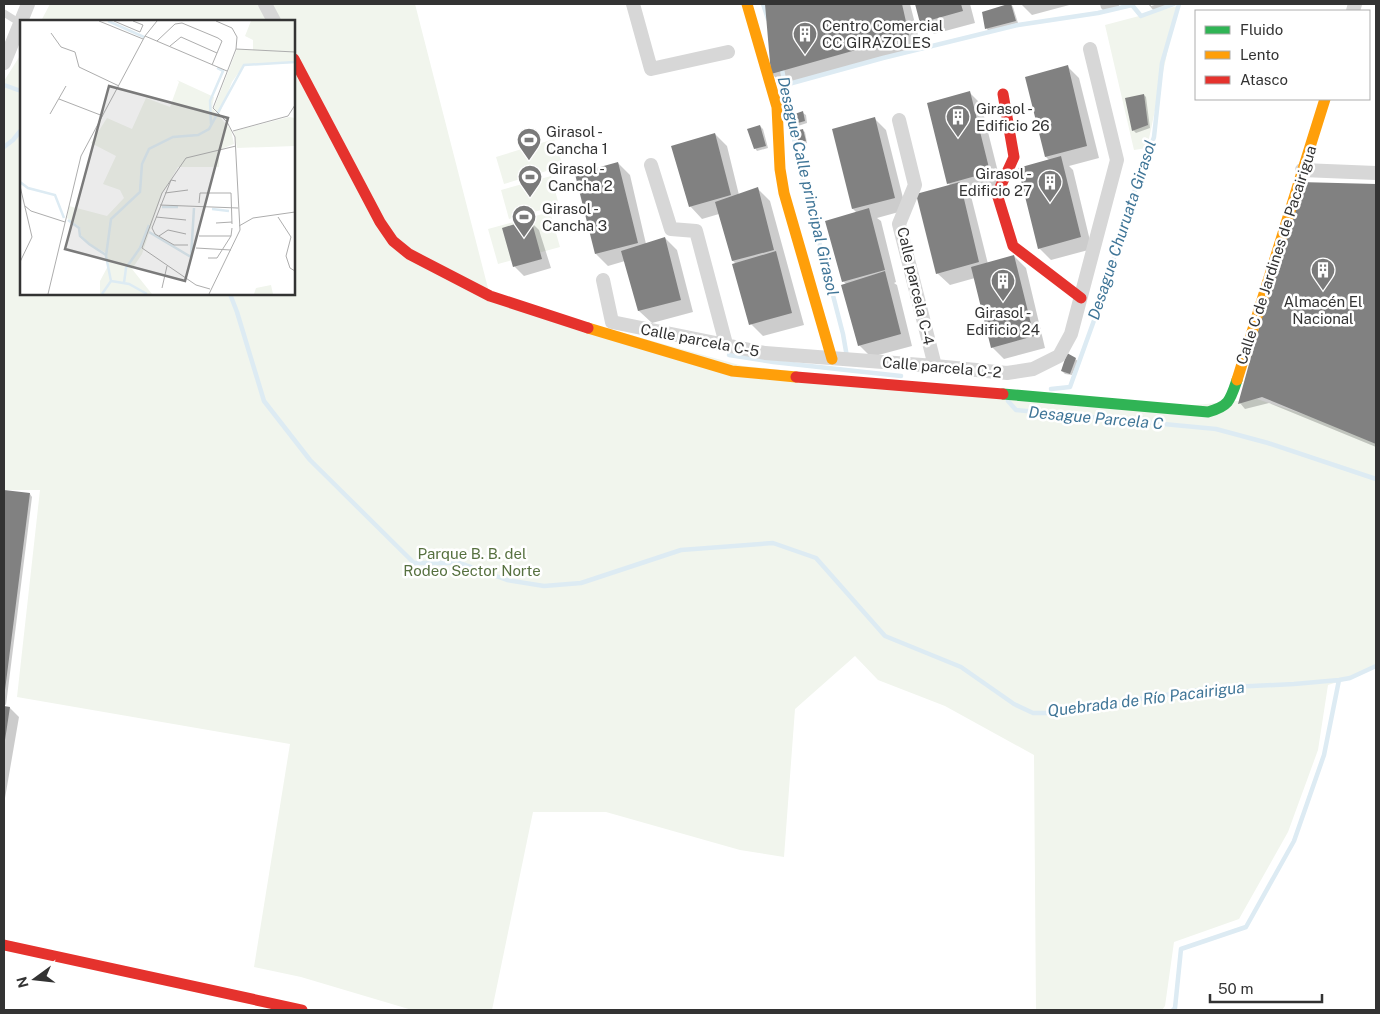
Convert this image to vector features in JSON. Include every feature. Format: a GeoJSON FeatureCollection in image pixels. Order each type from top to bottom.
{"type":"FeatureCollection","features":[{"type":"Feature","properties":{"kind":"street"},"geometry":{"type":"LineString","coordinates":[[21,20],[28,4]]}},
{"type":"Feature","properties":{"kind":"street"},"geometry":{"type":"LineString","coordinates":[[265,4],[273,20]]}},
{"type":"Feature","properties":{"kind":"street"},"geometry":{"type":"LineString","coordinates":[[633,4],[651,69],[728,52]]}},
{"type":"Feature","properties":{"kind":"street"},"geometry":{"type":"LineString","coordinates":[[747,4],[777,107],[780,169],[784,193],[832,359]]}},
{"type":"Feature","properties":{"kind":"street"},"geometry":{"type":"LineString","coordinates":[[4,63],[20,23]]}},
{"type":"Feature","properties":{"kind":"street","name":"Calle parcela C-2"},"geometry":{"type":"LineString","coordinates":[[832,359],[1007,373],[1033,369],[1059,356],[1071,334],[1118,160],[1090,49]]}},
{"type":"Feature","properties":{"kind":"street","name":"Calle C de Jardines de Pacairigua"},"geometry":{"type":"LineString","coordinates":[[295,61],[380,222],[393,241],[409,254],[490,296],[615,337],[732,371],[1208,412],[1222,408],[1231,398],[1325,100]]}},
{"type":"Feature","properties":{"kind":"street"},"geometry":{"type":"LineString","coordinates":[[1003,94],[1014,157],[996,194],[1013,246],[1081,298]]}},
{"type":"Feature","properties":{"kind":"street","name":"Calle parcela C-4"},"geometry":{"type":"LineString","coordinates":[[899,120],[915,185],[899,224],[935,366]]}},
{"type":"Feature","properties":{"kind":"street"},"geometry":{"type":"LineString","coordinates":[[651,165],[671,229],[696,231],[726,344]]}},
{"type":"Feature","properties":{"kind":"street"},"geometry":{"type":"LineString","coordinates":[[1302,170],[1376,173]]}},
{"type":"Feature","properties":{"kind":"street","name":"Calle parcela C-5"},"geometry":{"type":"LineString","coordinates":[[603,280],[612,322],[765,353],[832,359]]}},
{"type":"Feature","properties":{"kind":"street"},"geometry":{"type":"LineString","coordinates":[[4,945],[245,1003],[302,1010]]}},
{"type":"Feature","properties":{"kind":"lane"},"geometry":{"type":"LineString","coordinates":[[4,13],[20,23]]}},
{"type":"Feature","properties":{"kind":"green space","name":"Parque B. B. del Rodeo Sector Norte"},"geometry":{"type":"Polygon","coordinates":[[[50,4],[265,4],[266,6],[274,4],[415,4],[490,296],[743,366],[1165,408],[1257,399],[1376,438],[1376,664],[1353,677],[1328,685],[1318,750],[1288,832],[1239,919],[1174,942],[1165,1006],[1162,1010],[1036,1010],[1034,755],[945,706],[878,680],[855,656],[795,709],[784,857],[740,850],[606,812],[533,812],[492,1010],[412,1010],[301,977],[254,967],[290,744],[17,697],[40,490],[4,490],[4,81],[20,56],[20,295],[295,295],[295,20],[42,20],[50,4]]]}},
{"type":"Feature","properties":{"kind":"green space"},"geometry":{"type":"Polygon","coordinates":[[[1177,6],[1147,148],[1134,150],[1105,25],[1177,6]]]}},
{"type":"Feature","properties":{"kind":"green space","name":"Girasol - Cancha 1"},"geometry":{"type":"Polygon","coordinates":[[[554,139],[563,166],[504,184],[496,157],[554,139]]]}},
{"type":"Feature","properties":{"kind":"green space","name":"Girasol - Cancha 2"},"geometry":{"type":"Polygon","coordinates":[[[551,176],[559,205],[509,219],[501,190],[551,176]]]}},
{"type":"Feature","properties":{"kind":"green space","name":"Girasol - Cancha 3"},"geometry":{"type":"Polygon","coordinates":[[[550,212],[560,247],[498,264],[488,229],[550,212]]]}},
{"type":"Feature","properties":{"kind":"building","name":"Centro Comercial CC GIRAZOLES"},"geometry":{"type":"Polygon","coordinates":[[[765,4],[902,4],[909,35],[771,74],[765,4]]]}},
{"type":"Feature","properties":{"kind":"building"},"geometry":{"type":"Polygon","coordinates":[[[915,4],[961,4],[963,11],[920,23],[915,4]]]}},
{"type":"Feature","properties":{"kind":"building"},"geometry":{"type":"Polygon","coordinates":[[[1011,4],[1016,21],[985,29],[982,12],[1011,4]]]}},
{"type":"Feature","properties":{"kind":"building"},"geometry":{"type":"Polygon","coordinates":[[[1068,65],[1087,146],[1045,157],[1025,77],[1068,65]]]}},
{"type":"Feature","properties":{"kind":"building","name":"Girasol - Edificio 26"},"geometry":{"type":"Polygon","coordinates":[[[970,91],[990,172],[947,184],[927,103],[970,91]]]}},
{"type":"Feature","properties":{"kind":"building"},"geometry":{"type":"Polygon","coordinates":[[[1144,94],[1148,125],[1132,131],[1125,98],[1144,94]]]}},
{"type":"Feature","properties":{"kind":"building"},"geometry":{"type":"Polygon","coordinates":[[[803,111],[805,121],[794,124],[792,115],[803,111]]]}},
{"type":"Feature","properties":{"kind":"building"},"geometry":{"type":"Polygon","coordinates":[[[875,117],[895,198],[852,209],[832,129],[875,117]]]}},
{"type":"Feature","properties":{"kind":"building"},"geometry":{"type":"Polygon","coordinates":[[[760,125],[766,146],[754,149],[747,129],[760,125]]]}},
{"type":"Feature","properties":{"kind":"building"},"geometry":{"type":"Polygon","coordinates":[[[803,129],[806,141],[799,143],[795,131],[803,129]]]}},
{"type":"Feature","properties":{"kind":"building"},"geometry":{"type":"Polygon","coordinates":[[[715,133],[731,195],[689,207],[671,146],[715,133]]]}},
{"type":"Feature","properties":{"kind":"building","name":"Girasol - Edificio 27"},"geometry":{"type":"Polygon","coordinates":[[[1061,156],[1081,237],[1038,249],[1018,168],[1061,156]]]}},
{"type":"Feature","properties":{"kind":"building"},"geometry":{"type":"Polygon","coordinates":[[[618,162],[638,243],[595,254],[575,174],[618,162]]]}},
{"type":"Feature","properties":{"kind":"building"},"geometry":{"type":"Polygon","coordinates":[[[960,182],[979,262],[936,274],[916,194],[960,182]]]}},
{"type":"Feature","properties":{"kind":"building","name":"Almacén El Nacional"},"geometry":{"type":"Polygon","coordinates":[[[1299,182],[1376,184],[1376,444],[1262,397],[1238,404],[1299,182]]]}},
{"type":"Feature","properties":{"kind":"building"},"geometry":{"type":"Polygon","coordinates":[[[758,187],[774,250],[732,261],[715,202],[758,187]]]}},
{"type":"Feature","properties":{"kind":"building"},"geometry":{"type":"Polygon","coordinates":[[[869,208],[885,270],[842,282],[825,221],[869,208]]]}},
{"type":"Feature","properties":{"kind":"building"},"geometry":{"type":"Polygon","coordinates":[[[531,219],[542,259],[513,267],[502,228],[531,219]]]}},
{"type":"Feature","properties":{"kind":"building"},"geometry":{"type":"Polygon","coordinates":[[[665,237],[681,300],[638,311],[621,251],[665,237]]]}},
{"type":"Feature","properties":{"kind":"building"},"geometry":{"type":"Polygon","coordinates":[[[776,251],[792,313],[749,325],[732,264],[776,251]]]}},
{"type":"Feature","properties":{"kind":"building","name":"Girasol - Edificio 24"},"geometry":{"type":"Polygon","coordinates":[[[1014,255],[1034,336],[991,348],[971,267],[1014,255]]]}},
{"type":"Feature","properties":{"kind":"building"},"geometry":{"type":"Polygon","coordinates":[[[885,271],[901,334],[858,346],[841,285],[885,271]]]}},
{"type":"Feature","properties":{"kind":"building"},"geometry":{"type":"Polygon","coordinates":[[[1067,353],[1076,358],[1070,374],[1061,371],[1067,353]]]}},
{"type":"Feature","properties":{"kind":"building"},"geometry":{"type":"Polygon","coordinates":[[[4,490],[30,493],[5,690],[4,690],[4,490]]]}},
{"type":"Feature","properties":{"kind":"building"},"geometry":{"type":"Polygon","coordinates":[[[4,706],[10,707],[5,740],[4,740],[4,706]]]}},
{"type":"Feature","properties":{"kind":"waterway","name":"Desague Calle principal Girasol"},"geometry":{"type":"LineString","coordinates":[[763,4],[768,19]]}},
{"type":"Feature","properties":{"kind":"waterway","name":"Desague Churuata Girasol"},"geometry":{"type":"LineString","coordinates":[[785,85],[883,58],[1018,25],[1098,13],[1132,5],[1141,16],[1174,4]]}},
{"type":"Feature","properties":{"kind":"waterway","name":"Desague Churuata Girasol"},"geometry":{"type":"LineString","coordinates":[[1051,389],[1070,387],[1101,301],[1131,201],[1154,137],[1162,63],[1179,4]]}},
{"type":"Feature","properties":{"kind":"waterway","name":"Desague Calle principal Girasol"},"geometry":{"type":"LineString","coordinates":[[781,65],[800,168],[843,334],[847,357]]}},
{"type":"Feature","properties":{"kind":"waterway","name":"Quebrada de Río Pacairigua"},"geometry":{"type":"LineString","coordinates":[[4,85],[20,91]]}},
{"type":"Feature","properties":{"kind":"waterway"},"geometry":{"type":"LineString","coordinates":[[4,147],[20,131]]}},
{"type":"Feature","properties":{"kind":"waterway","name":"Quebrada de Río Pacairigua"},"geometry":{"type":"LineString","coordinates":[[230,295],[264,401],[310,460],[414,563],[460,563],[507,580],[544,586],[581,583],[681,550],[773,543],[816,558],[885,636],[961,667],[1014,704],[1033,713],[1046,713],[1212,688],[1339,680],[1350,678],[1376,666]]}},
{"type":"Feature","properties":{"kind":"waterway","name":"Desague Parcela C"},"geometry":{"type":"LineString","coordinates":[[729,355],[773,362],[901,376]]}},
{"type":"Feature","properties":{"kind":"waterway","name":"Desague Parcela C"},"geometry":{"type":"LineString","coordinates":[[1008,401],[1016,410],[1216,429],[1268,443],[1376,479]]}},
{"type":"Feature","properties":{"kind":"waterway"},"geometry":{"type":"LineString","coordinates":[[1173,1010],[1175,1008],[1181,949],[1246,927],[1294,841],[1324,755],[1339,680]]}},
{"type":"Feature","properties":{"kind":"traffic: fast"},"geometry":{"type":"LineString","coordinates":[[1003,394],[1208,412],[1228,402],[1237,380]]}},
{"type":"Feature","properties":{"kind":"traffic: slow"},"geometry":{"type":"LineString","coordinates":[[747,4],[777,107],[780,169],[784,193],[832,359]]}},
{"type":"Feature","properties":{"kind":"traffic: slow"},"geometry":{"type":"LineString","coordinates":[[1237,380],[1325,100]]}},
{"type":"Feature","properties":{"kind":"traffic: slow"},"geometry":{"type":"LineString","coordinates":[[588,328],[732,371],[796,377]]}},
{"type":"Feature","properties":{"kind":"traffic: jam"},"geometry":{"type":"LineString","coordinates":[[295,61],[380,222],[393,241],[409,254],[490,296],[588,328]]}},
{"type":"Feature","properties":{"kind":"traffic: jam"},"geometry":{"type":"LineString","coordinates":[[1003,94],[1014,157],[997,194],[1013,246],[1081,298]]}},
{"type":"Feature","properties":{"kind":"traffic: jam"},"geometry":{"type":"LineString","coordinates":[[796,377],[1003,394]]}},
{"type":"Feature","properties":{"kind":"traffic: jam"},"geometry":{"type":"LineString","coordinates":[[4,945],[302,1010]]}},
{"type":"Feature","properties":{"kind":"place","name":"Centro Comercial CC GIRAZOLES"},"geometry":{"type":"Point","coordinates":[805,55]}},
{"type":"Feature","properties":{"kind":"place","name":"Girasol - Edificio 26"},"geometry":{"type":"Point","coordinates":[958,138]}},
{"type":"Feature","properties":{"kind":"place","name":"Girasol - Cancha 1"},"geometry":{"type":"Point","coordinates":[529,161]}},
{"type":"Feature","properties":{"kind":"place","name":"Girasol - Cancha 2"},"geometry":{"type":"Point","coordinates":[530,198]}},
{"type":"Feature","properties":{"kind":"place","name":"Girasol - Edificio 27"},"geometry":{"type":"Point","coordinates":[1050,203]}},
{"type":"Feature","properties":{"kind":"place","name":"Girasol - Cancha 3"},"geometry":{"type":"Point","coordinates":[524,238]}},
{"type":"Feature","properties":{"kind":"place","name":"Almacén El Nacional"},"geometry":{"type":"Point","coordinates":[1323,291]}},
{"type":"Feature","properties":{"kind":"place","name":"Girasol - Edificio 24"},"geometry":{"type":"Point","coordinates":[1003,302]}}]}
